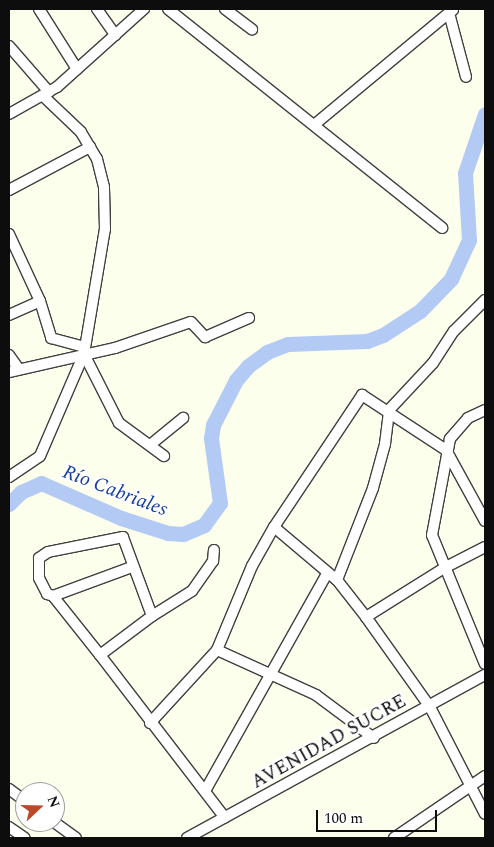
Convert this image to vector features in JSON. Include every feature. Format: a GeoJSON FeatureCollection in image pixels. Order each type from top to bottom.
{"type":"FeatureCollection","features":[{"type":"Feature","properties":{"kind":"street"},"geometry":{"type":"LineString","coordinates":[[39,9],[77,68]]}},
{"type":"Feature","properties":{"kind":"street"},"geometry":{"type":"LineString","coordinates":[[96,9],[115,35]]}},
{"type":"Feature","properties":{"kind":"street"},"geometry":{"type":"LineString","coordinates":[[9,114],[46,94],[144,9]]}},
{"type":"Feature","properties":{"kind":"street"},"geometry":{"type":"LineString","coordinates":[[168,9],[442,228]]}},
{"type":"Feature","properties":{"kind":"street"},"geometry":{"type":"LineString","coordinates":[[225,9],[252,29]]}},
{"type":"Feature","properties":{"kind":"street"},"geometry":{"type":"LineString","coordinates":[[314,125],[452,11],[466,77]]}},
{"type":"Feature","properties":{"kind":"street"},"geometry":{"type":"LineString","coordinates":[[9,46],[46,94],[80,132],[97,160],[104,187],[106,229],[84,350],[40,456],[9,477]]}},
{"type":"Feature","properties":{"kind":"street"},"geometry":{"type":"LineString","coordinates":[[9,190],[90,147]]}},
{"type":"Feature","properties":{"kind":"street"},"geometry":{"type":"LineString","coordinates":[[9,234],[40,301],[51,338],[84,350],[119,423],[164,456]]}},
{"type":"Feature","properties":{"kind":"street"},"geometry":{"type":"LineString","coordinates":[[337,580],[373,488],[385,444],[389,410],[433,363],[454,331],[485,300]]}},
{"type":"Feature","properties":{"kind":"street"},"geometry":{"type":"LineString","coordinates":[[9,315],[40,301]]}},
{"type":"Feature","properties":{"kind":"street"},"geometry":{"type":"LineString","coordinates":[[9,355],[14,370],[84,350],[115,348],[191,322],[205,337],[248,318]]}},
{"type":"Feature","properties":{"kind":"street"},"geometry":{"type":"LineString","coordinates":[[150,723],[217,650],[252,566],[274,527],[358,397],[366,395],[446,450],[485,521]]}},
{"type":"Feature","properties":{"kind":"street"},"geometry":{"type":"LineString","coordinates":[[485,410],[458,428],[446,450],[432,535],[485,664]]}},
{"type":"Feature","properties":{"kind":"street"},"geometry":{"type":"LineString","coordinates":[[150,446],[183,418]]}},
{"type":"Feature","properties":{"kind":"street"},"geometry":{"type":"LineString","coordinates":[[274,527],[327,574],[337,580],[366,617],[430,707],[485,814]]}},
{"type":"Feature","properties":{"kind":"street"},"geometry":{"type":"LineString","coordinates":[[152,616],[132,567],[123,537],[48,552],[39,558],[39,578],[47,594],[52,596],[100,655],[150,723],[225,818]]}},
{"type":"Feature","properties":{"kind":"street"},"geometry":{"type":"LineString","coordinates":[[366,617],[444,568],[485,547]]}},
{"type":"Feature","properties":{"kind":"street"},"geometry":{"type":"LineString","coordinates":[[100,655],[152,616],[192,591],[213,561],[214,550]]}},
{"type":"Feature","properties":{"kind":"street"},"geometry":{"type":"LineString","coordinates":[[52,596],[132,567]]}},
{"type":"Feature","properties":{"kind":"street"},"geometry":{"type":"LineString","coordinates":[[205,791],[268,674],[327,574]]}},
{"type":"Feature","properties":{"kind":"street"},"geometry":{"type":"LineString","coordinates":[[217,650],[330,703],[374,738]]}},
{"type":"Feature","properties":{"kind":"street","name":"AVENIDAD SUCRE"},"geometry":{"type":"LineString","coordinates":[[187,838],[374,738],[485,675]]}},
{"type":"Feature","properties":{"kind":"street"},"geometry":{"type":"LineString","coordinates":[[394,838],[485,776]]}},
{"type":"Feature","properties":{"kind":"street"},"geometry":{"type":"LineString","coordinates":[[9,827],[24,838]]}},
{"type":"Feature","properties":{"kind":"street"},"geometry":{"type":"LineString","coordinates":[[65,830],[76,838]]}},
{"type":"Feature","properties":{"kind":"waterway","name":"Río Cabriales"},"geometry":{"type":"LineString","coordinates":[[9,504],[21,492],[41,483],[121,518],[168,533],[183,534],[204,525],[220,503],[211,438],[213,425],[236,380],[248,366],[267,352],[288,344],[367,341],[383,335],[420,311],[451,279],[469,240],[465,173],[485,114]]}}]}
